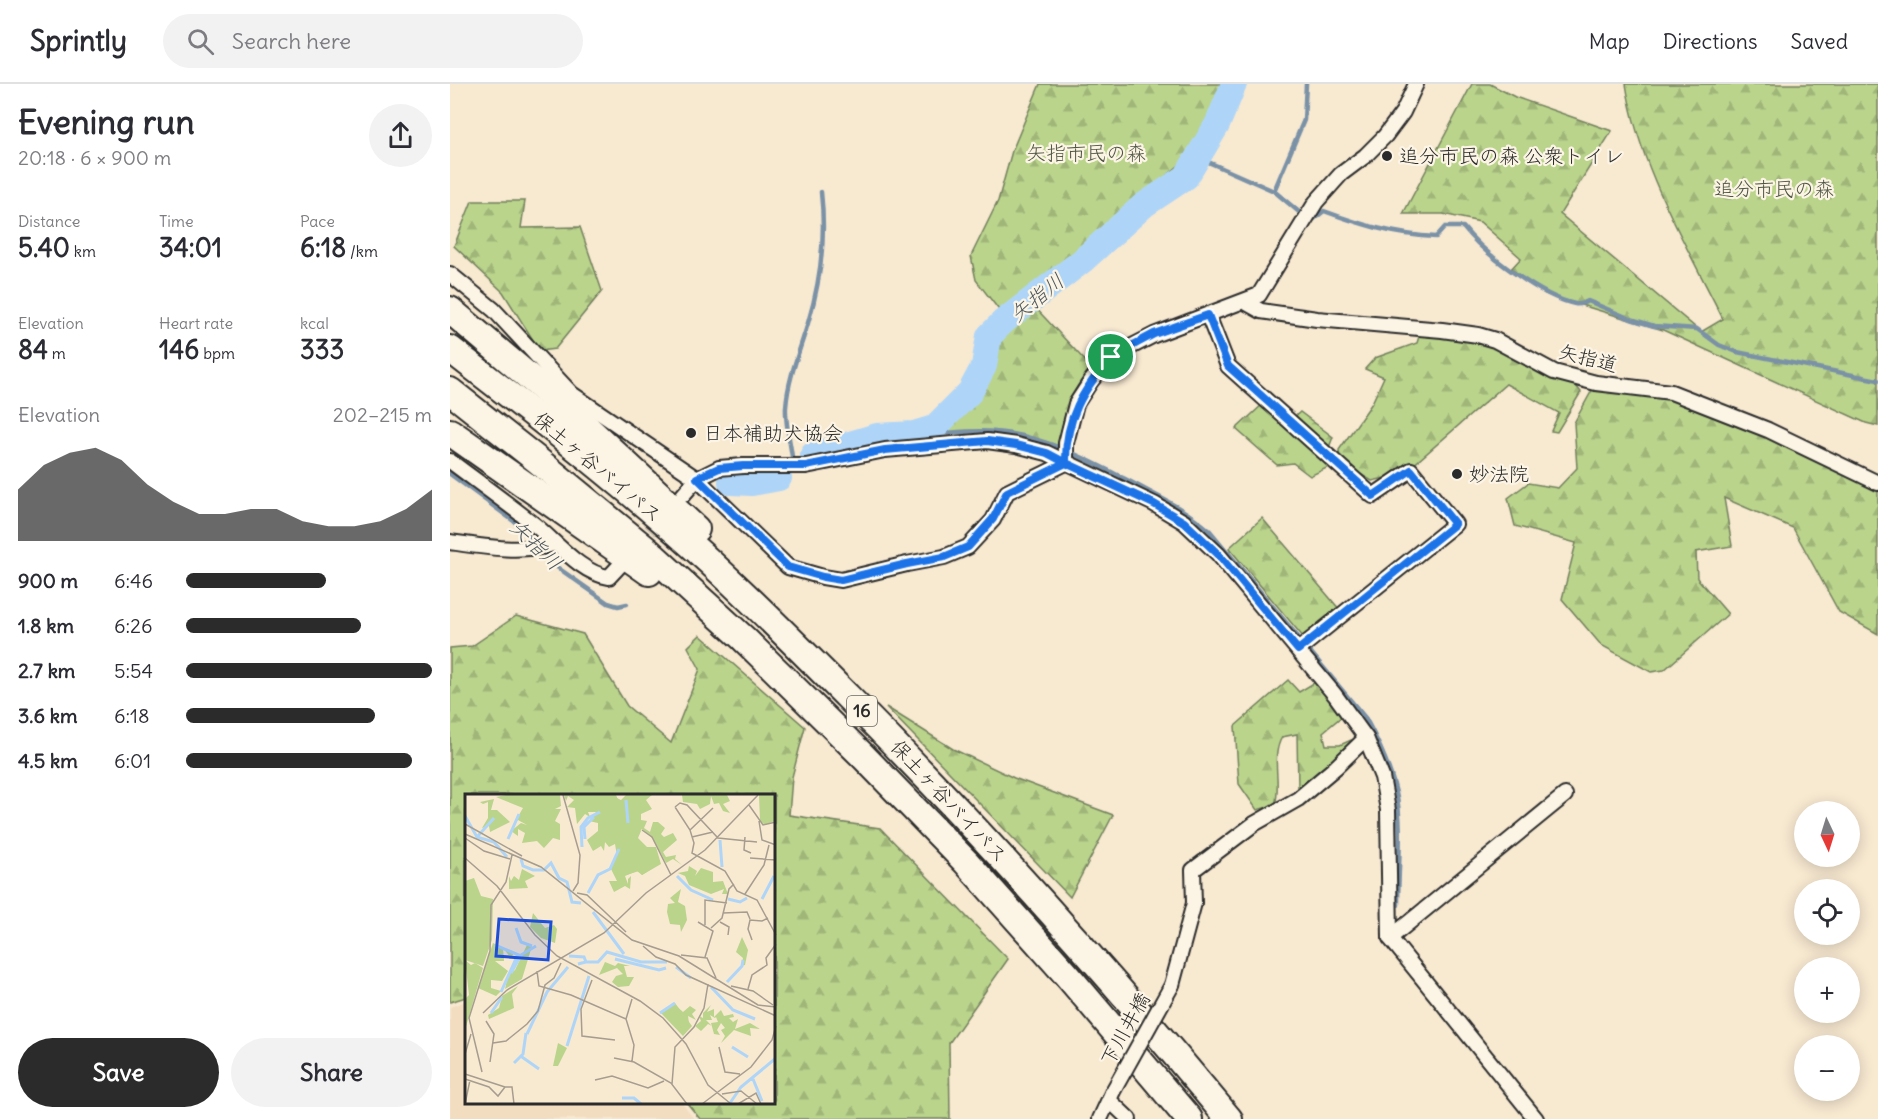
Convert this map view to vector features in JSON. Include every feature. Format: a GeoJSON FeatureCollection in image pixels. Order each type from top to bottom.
{"type":"FeatureCollection","features":[{"type":"Feature","properties":{"kind":"highway"},"geometry":{"type":"LineString","coordinates":[[450,310],[568,410],[688,519],[729,564],[768,617]]}},
{"type":"Feature","properties":{"kind":"highway","name":"保土ヶ谷バイパス"},"geometry":{"type":"LineString","coordinates":[[450,349],[556,431],[674,530],[768,617],[887,735],[989,842],[1229,1119]]}},
{"type":"Feature","properties":{"kind":"highway","name":"保土ヶ谷バイパス"},"geometry":{"type":"LineString","coordinates":[[450,391],[648,551],[743,638],[966,862],[1067,975],[1190,1119]]}},
{"type":"Feature","properties":{"kind":"highway"},"geometry":{"type":"LineString","coordinates":[[450,432],[743,638]]}},
{"type":"Feature","properties":{"kind":"street"},"geometry":{"type":"LineString","coordinates":[[1066,463],[1066,443],[1076,404],[1111,357],[1154,334],[1259,296],[1316,202],[1341,174],[1365,156],[1385,136],[1403,112],[1416,84]]}},
{"type":"Feature","properties":{"kind":"street"},"geometry":{"type":"LineString","coordinates":[[450,274],[494,310],[572,394],[697,478],[788,567],[841,580],[944,557],[968,547],[993,519],[1007,492],[1066,463]]}},
{"type":"Feature","properties":{"kind":"street","name":"矢指道"},"geometry":{"type":"LineString","coordinates":[[1245,302],[1261,311],[1478,335],[1495,340],[1554,372],[1596,383],[1671,392],[1768,430],[1878,483]]}},
{"type":"Feature","properties":{"kind":"street"},"geometry":{"type":"LineString","coordinates":[[1208,315],[1228,366],[1373,496],[1411,470],[1455,524],[1298,650]]}},
{"type":"Feature","properties":{"kind":"street"},"geometry":{"type":"LineString","coordinates":[[683,495],[697,478],[719,468],[806,466],[885,450],[987,441],[1047,453],[1154,504],[1184,522],[1218,554],[1335,695],[1366,738],[1383,777],[1388,810],[1390,938],[1536,1119]]}},
{"type":"Feature","properties":{"kind":"street"},"geometry":{"type":"LineString","coordinates":[[450,461],[537,526],[551,545],[599,575],[609,577],[623,562]]}},
{"type":"Feature","properties":{"kind":"street"},"geometry":{"type":"LineString","coordinates":[[450,542],[528,549],[551,545]]}},
{"type":"Feature","properties":{"kind":"street","name":"下川井橋"},"geometry":{"type":"LineString","coordinates":[[1100,1119],[1172,985],[1194,903],[1193,870],[1254,824],[1298,799],[1366,738]]}},
{"type":"Feature","properties":{"kind":"street"},"geometry":{"type":"LineString","coordinates":[[1390,938],[1565,795]]}},
{"type":"Feature","properties":{"kind":"street"},"geometry":{"type":"LineString","coordinates":[[1111,1096],[1129,1119]]}},
{"type":"Feature","properties":{"kind":"shaded area"},"geometry":{"type":"Polygon","coordinates":[[[465,1001],[465,1104],[683,1104],[694,1119],[450,1119],[450,1007],[465,1001]]]}},
{"type":"Feature","properties":{"kind":"green space","name":"矢指市民の森"},"geometry":{"type":"Polygon","coordinates":[[[1040,84],[1223,84],[1221,95],[1190,156],[1121,214],[1071,282],[1002,314],[976,280],[971,256],[998,201],[1012,151],[1040,84]]]}},
{"type":"Feature","properties":{"kind":"green space","name":"追分市民の森"},"geometry":{"type":"Polygon","coordinates":[[[1472,84],[1490,84],[1515,97],[1612,131],[1560,214],[1701,332],[1723,319],[1679,234],[1641,146],[1626,84],[1878,84],[1878,426],[1866,423],[1663,330],[1545,294],[1511,269],[1521,258],[1480,222],[1443,214],[1403,214],[1472,84]]]}},
{"type":"Feature","properties":{"kind":"green space"},"geometry":{"type":"Polygon","coordinates":[[[472,201],[525,201],[521,228],[580,227],[602,291],[555,349],[540,351],[503,292],[454,246],[472,201]]]}},
{"type":"Feature","properties":{"kind":"green space"},"geometry":{"type":"Polygon","coordinates":[[[1030,302],[1091,367],[1068,404],[1058,446],[1039,439],[1003,433],[914,434],[934,428],[970,392],[984,366],[989,336],[1030,302]]]}},
{"type":"Feature","properties":{"kind":"green space"},"geometry":{"type":"Polygon","coordinates":[[[1421,330],[1497,342],[1517,358],[1577,387],[1581,392],[1557,432],[1551,431],[1559,413],[1506,384],[1403,474],[1372,481],[1340,462],[1339,450],[1372,403],[1384,377],[1365,369],[1375,358],[1417,343],[1421,330]]]}},
{"type":"Feature","properties":{"kind":"green space"},"geometry":{"type":"Polygon","coordinates":[[[1596,383],[1671,392],[1878,483],[1878,634],[1839,612],[1793,528],[1724,498],[1732,546],[1696,552],[1697,578],[1728,614],[1664,670],[1651,672],[1601,645],[1562,599],[1576,543],[1515,526],[1508,498],[1528,483],[1558,488],[1577,468],[1574,423],[1596,383]]]}},
{"type":"Feature","properties":{"kind":"green space"},"geometry":{"type":"Polygon","coordinates":[[[1263,404],[1287,424],[1300,412],[1333,437],[1328,450],[1335,452],[1333,465],[1310,476],[1293,463],[1277,465],[1236,429],[1263,404]]]}},
{"type":"Feature","properties":{"kind":"green space"},"geometry":{"type":"Polygon","coordinates":[[[1262,518],[1340,610],[1304,638],[1229,548],[1262,518]]]}},
{"type":"Feature","properties":{"kind":"green space"},"geometry":{"type":"Polygon","coordinates":[[[516,616],[583,634],[627,706],[671,743],[700,669],[688,647],[700,635],[805,727],[792,777],[789,815],[880,828],[1008,959],[949,1043],[950,1119],[700,1119],[688,1104],[776,1104],[776,794],[465,794],[465,997],[450,1002],[450,648],[472,646],[516,616]]]}},
{"type":"Feature","properties":{"kind":"green space"},"geometry":{"type":"Polygon","coordinates":[[[1288,680],[1299,692],[1317,681],[1341,717],[1323,732],[1326,745],[1340,745],[1351,740],[1355,742],[1316,785],[1298,788],[1297,734],[1282,737],[1276,762],[1275,805],[1257,810],[1239,784],[1235,726],[1288,680]]]}},
{"type":"Feature","properties":{"kind":"green space"},"geometry":{"type":"Polygon","coordinates":[[[886,707],[953,749],[1014,778],[1113,815],[1070,897],[886,707]]]}},
{"type":"Feature","properties":{"kind":"waterway","name":"矢指川"},"geometry":{"type":"LineString","coordinates":[[813,455],[877,436],[914,434],[934,428],[970,392],[984,366],[989,336],[1004,321],[1082,261],[1144,205],[1186,177],[1217,125],[1234,84]]}},
{"type":"Feature","properties":{"kind":"waterway"},"geometry":{"type":"LineString","coordinates":[[1274,191],[1304,120],[1306,84]]}},
{"type":"Feature","properties":{"kind":"waterway"},"geometry":{"type":"LineString","coordinates":[[1197,157],[1274,191],[1299,212],[1314,219],[1324,211],[1379,228],[1436,237],[1445,227],[1463,227],[1472,238],[1514,273],[1561,300],[1577,304],[1588,301],[1654,326],[1697,329],[1719,345],[1737,352],[1878,380]]}},
{"type":"Feature","properties":{"kind":"waterway"},"geometry":{"type":"LineString","coordinates":[[792,457],[787,426],[787,396],[819,274],[823,241],[821,192]]}},
{"type":"Feature","properties":{"kind":"waterway"},"geometry":{"type":"LineString","coordinates":[[914,434],[986,431],[1014,434],[1048,443],[1081,457],[1161,498],[1181,509],[1210,531],[1366,719],[1384,755],[1396,793],[1400,833],[1398,905]]}},
{"type":"Feature","properties":{"kind":"waterway","name":"矢指川"},"geometry":{"type":"LineString","coordinates":[[450,474],[519,525],[535,544]]}},
{"type":"Feature","properties":{"kind":"waterway","name":"矢指川"},"geometry":{"type":"LineString","coordinates":[[731,482],[752,483],[779,478]]}},
{"type":"Feature","properties":{"kind":"waterway","name":"矢指川"},"geometry":{"type":"LineString","coordinates":[[541,550],[554,565],[608,603],[618,606],[627,604]]}},
{"type":"Feature","properties":{"kind":"tunnel"},"geometry":{"type":"LineString","coordinates":[[636,547],[665,514]]}},
{"type":"Feature","properties":{"kind":"place","name":"追分市民の森 公衆トイレ"},"geometry":{"type":"Point","coordinates":[1387,156]}},
{"type":"Feature","properties":{"kind":"place","name":"日本補助犬協会"},"geometry":{"type":"Point","coordinates":[691,433]}},
{"type":"Feature","properties":{"kind":"place","name":"妙法院"},"geometry":{"type":"Point","coordinates":[1457,474]}},
{"type":"Feature","properties":{"kind":"route"},"geometry":{"type":"LineString","coordinates":[[1111,357],[1076,404],[1066,443],[1066,463],[1047,453],[987,441],[885,450],[806,466],[719,468],[697,478],[788,567],[841,580],[944,557],[968,547],[993,519],[1007,492],[1066,463],[1154,504],[1184,522],[1218,554],[1298,650],[1455,524],[1411,470],[1373,496],[1228,366],[1208,315],[1154,334],[1111,357]]}}]}
